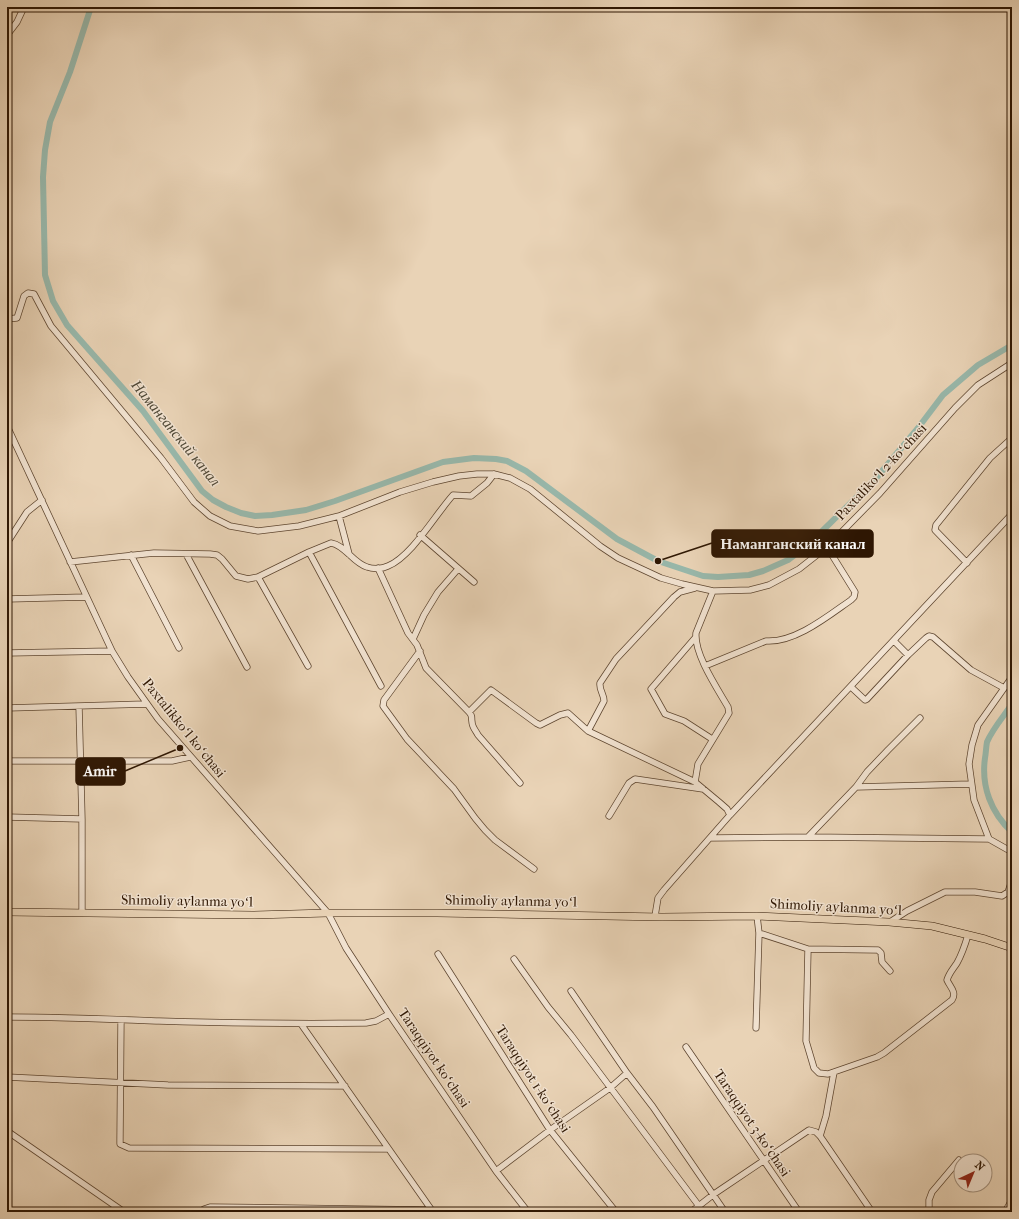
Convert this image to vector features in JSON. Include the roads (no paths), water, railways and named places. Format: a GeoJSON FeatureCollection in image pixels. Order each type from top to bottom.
{"type":"FeatureCollection","features":[{"type":"Feature","properties":{"kind":"main road","name":"Shimoliy aylanma yoʻl"},"geometry":{"type":"LineString","coordinates":[[7,912],[254,915],[328,913],[757,916],[889,922],[932,926],[1012,948]]}},
{"type":"Feature","properties":{"kind":"street"},"geometry":{"type":"LineString","coordinates":[[7,35],[18,22],[24,7]]}},
{"type":"Feature","properties":{"kind":"street"},"geometry":{"type":"LineString","coordinates":[[7,318],[17,318],[24,296],[28,293],[34,294],[51,326],[161,458],[194,502],[210,516],[230,526],[258,531],[299,526],[339,516],[400,492],[433,482],[459,476],[494,474],[510,478],[530,489],[600,546],[618,558],[661,578],[698,588]]}},
{"type":"Feature","properties":{"kind":"street","name":"Paxtalikoʻl 2-koʻchasi"},"geometry":{"type":"LineString","coordinates":[[588,731],[604,701],[604,696],[599,688],[600,683],[616,659],[674,597],[680,592],[698,588],[713,591],[750,590],[769,585],[799,569],[827,547],[880,493],[955,408],[978,385],[1011,365]]}},
{"type":"Feature","properties":{"kind":"street","name":"Paxtalikkoʻl koʻchasi"},"geometry":{"type":"LineString","coordinates":[[7,426],[112,651],[146,704],[190,757],[328,913]]}},
{"type":"Feature","properties":{"kind":"street"},"geometry":{"type":"LineString","coordinates":[[967,563],[935,530],[936,525],[990,458],[1012,438]]}},
{"type":"Feature","properties":{"kind":"street"},"geometry":{"type":"LineString","coordinates":[[70,562],[154,553],[210,554],[217,555],[222,559],[236,576],[248,579],[258,578],[309,552],[331,544],[339,546],[358,562],[367,567],[378,568],[388,566],[405,554],[452,495],[471,496],[487,483],[494,474]]}},
{"type":"Feature","properties":{"kind":"street"},"geometry":{"type":"LineString","coordinates":[[7,543],[27,512],[42,500]]}},
{"type":"Feature","properties":{"kind":"street"},"geometry":{"type":"LineString","coordinates":[[655,916],[658,898],[730,815],[1012,514]]}},
{"type":"Feature","properties":{"kind":"street"},"geometry":{"type":"LineString","coordinates":[[339,516],[349,555]]}},
{"type":"Feature","properties":{"kind":"street"},"geometry":{"type":"LineString","coordinates":[[420,535],[474,582]]}},
{"type":"Feature","properties":{"kind":"street"},"geometry":{"type":"LineString","coordinates":[[705,666],[766,641],[772,642],[799,634],[851,600],[854,597],[855,592],[827,547]]}},
{"type":"Feature","properties":{"kind":"street"},"geometry":{"type":"LineString","coordinates":[[309,552],[381,686]]}},
{"type":"Feature","properties":{"kind":"street"},"geometry":{"type":"LineString","coordinates":[[186,554],[246,667]]}},
{"type":"Feature","properties":{"kind":"street"},"geometry":{"type":"LineString","coordinates":[[131,555],[179,648]]}},
{"type":"Feature","properties":{"kind":"street"},"geometry":{"type":"LineString","coordinates":[[413,639],[424,615],[456,567]]}},
{"type":"Feature","properties":{"kind":"street"},"geometry":{"type":"LineString","coordinates":[[378,568],[408,633],[420,651],[426,668],[470,712],[472,715],[474,728],[478,735],[520,783]]}},
{"type":"Feature","properties":{"kind":"street"},"geometry":{"type":"LineString","coordinates":[[258,578],[308,666]]}},
{"type":"Feature","properties":{"kind":"street"},"geometry":{"type":"LineString","coordinates":[[712,739],[684,721],[665,714],[651,689],[695,638],[713,591]]}},
{"type":"Feature","properties":{"kind":"street"},"geometry":{"type":"LineString","coordinates":[[7,599],[86,597]]}},
{"type":"Feature","properties":{"kind":"street"},"geometry":{"type":"LineString","coordinates":[[851,687],[865,700],[867,699],[908,655],[929,636],[971,670],[1004,688]]}},
{"type":"Feature","properties":{"kind":"street"},"geometry":{"type":"LineString","coordinates":[[695,638],[705,666],[728,707],[729,713],[698,764],[696,782]]}},
{"type":"Feature","properties":{"kind":"street"},"geometry":{"type":"LineString","coordinates":[[894,641],[908,655]]}},
{"type":"Feature","properties":{"kind":"street"},"geometry":{"type":"LineString","coordinates":[[7,653],[112,651]]}},
{"type":"Feature","properties":{"kind":"street"},"geometry":{"type":"LineString","coordinates":[[420,651],[384,700],[384,706],[407,739],[454,789],[485,830],[495,840],[534,869]]}},
{"type":"Feature","properties":{"kind":"street"},"geometry":{"type":"LineString","coordinates":[[988,839],[974,800],[969,764],[972,745],[978,725],[1012,677]]}},
{"type":"Feature","properties":{"kind":"street"},"geometry":{"type":"LineString","coordinates":[[470,712],[490,690],[492,690],[536,723],[544,724],[568,713],[588,731],[696,782],[727,809],[730,815]]}},
{"type":"Feature","properties":{"kind":"street"},"geometry":{"type":"LineString","coordinates":[[7,708],[146,704]]}},
{"type":"Feature","properties":{"kind":"street"},"geometry":{"type":"LineString","coordinates":[[79,706],[82,819],[82,913]]}},
{"type":"Feature","properties":{"kind":"street"},"geometry":{"type":"LineString","coordinates":[[808,837],[856,787],[877,761],[920,718]]}},
{"type":"Feature","properties":{"kind":"street"},"geometry":{"type":"LineString","coordinates":[[7,762],[172,761],[190,757]]}},
{"type":"Feature","properties":{"kind":"street"},"geometry":{"type":"LineString","coordinates":[[609,816],[628,783],[635,779],[703,789]]}},
{"type":"Feature","properties":{"kind":"street"},"geometry":{"type":"LineString","coordinates":[[856,787],[971,784]]}},
{"type":"Feature","properties":{"kind":"street"},"geometry":{"type":"LineString","coordinates":[[7,817],[82,819]]}},
{"type":"Feature","properties":{"kind":"street"},"geometry":{"type":"LineString","coordinates":[[710,838],[808,837],[988,839],[1012,852]]}},
{"type":"Feature","properties":{"kind":"street"},"geometry":{"type":"LineString","coordinates":[[889,922],[945,892],[975,892],[1002,896],[1008,892],[1012,880]]}},
{"type":"Feature","properties":{"kind":"street","name":"Taraqqiyot koʻchasi"},"geometry":{"type":"LineString","coordinates":[[328,913],[346,948],[389,1014],[496,1171],[528,1212]]}},
{"type":"Feature","properties":{"kind":"street"},"geometry":{"type":"LineString","coordinates":[[756,1028],[759,933],[757,916]]}},
{"type":"Feature","properties":{"kind":"street"},"geometry":{"type":"LineString","coordinates":[[759,933],[808,949],[878,950],[881,953],[882,962],[890,971]]}},
{"type":"Feature","properties":{"kind":"street"},"geometry":{"type":"LineString","coordinates":[[808,949],[806,1042],[814,1068],[819,1073],[823,1074],[869,1061],[884,1053],[952,1000],[954,995],[947,980],[948,975],[957,963],[968,935]]}},
{"type":"Feature","properties":{"kind":"street","name":"Taraqqiyot 1-koʻchasi"},"geometry":{"type":"LineString","coordinates":[[438,954],[550,1130],[616,1212]]}},
{"type":"Feature","properties":{"kind":"street"},"geometry":{"type":"LineString","coordinates":[[514,959],[548,1007],[571,1035],[699,1206]]}},
{"type":"Feature","properties":{"kind":"street"},"geometry":{"type":"LineString","coordinates":[[571,991],[627,1073],[726,1212]]}},
{"type":"Feature","properties":{"kind":"street"},"geometry":{"type":"LineString","coordinates":[[7,1016],[301,1024],[366,1023],[376,1021],[389,1014]]}},
{"type":"Feature","properties":{"kind":"street"},"geometry":{"type":"LineString","coordinates":[[121,1020],[121,1145],[128,1148],[388,1149]]}},
{"type":"Feature","properties":{"kind":"street"},"geometry":{"type":"LineString","coordinates":[[301,1024],[433,1211]]}},
{"type":"Feature","properties":{"kind":"street","name":"Taraqqiyot 3-koʻchasi"},"geometry":{"type":"LineString","coordinates":[[686,1047],[798,1212]]}},
{"type":"Feature","properties":{"kind":"street"},"geometry":{"type":"LineString","coordinates":[[820,1136],[826,1116],[834,1072]]}},
{"type":"Feature","properties":{"kind":"street"},"geometry":{"type":"LineString","coordinates":[[496,1171],[550,1130],[610,1088],[627,1073]]}},
{"type":"Feature","properties":{"kind":"street"},"geometry":{"type":"LineString","coordinates":[[7,1077],[168,1085],[345,1086]]}},
{"type":"Feature","properties":{"kind":"street"},"geometry":{"type":"LineString","coordinates":[[691,1212],[763,1160],[806,1131],[812,1130],[820,1136],[872,1212]]}},
{"type":"Feature","properties":{"kind":"street"},"geometry":{"type":"LineString","coordinates":[[7,1132],[124,1212]]}},
{"type":"Feature","properties":{"kind":"street"},"geometry":{"type":"LineString","coordinates":[[929,1212],[929,1200],[932,1192],[953,1167]]}},
{"type":"Feature","properties":{"kind":"street"},"geometry":{"type":"LineString","coordinates":[[1005,1212],[1012,1200]]}},
{"type":"Feature","properties":{"kind":"street"},"geometry":{"type":"LineString","coordinates":[[200,1212],[210,1207],[433,1211]]}},
{"type":"Feature","properties":{"kind":"waterway","name":"Наманганский канал"},"geometry":{"type":"LineString","coordinates":[[91,7],[70,72],[50,122],[45,150],[43,177],[45,275],[53,301],[67,325],[143,411],[202,491],[213,500],[241,513],[255,516],[306,510],[443,462],[474,458],[496,459],[507,461],[526,471],[617,539],[658,561],[703,576],[718,577],[749,575],[763,571],[788,560],[809,544],[877,477],[918,428],[943,395],[978,365],[1012,345]]}},
{"type":"Feature","properties":{"kind":"waterway","name":"Наманганский канал"},"geometry":{"type":"LineString","coordinates":[[1012,704],[989,737],[984,768],[986,789],[993,808],[1012,832]]}},
{"type":"Feature","properties":{"kind":"place","name":"Наманганский канал"},"geometry":{"type":"Point","coordinates":[658,561]}},
{"type":"Feature","properties":{"kind":"place","name":"Amir"},"geometry":{"type":"Point","coordinates":[180,748]}}]}
